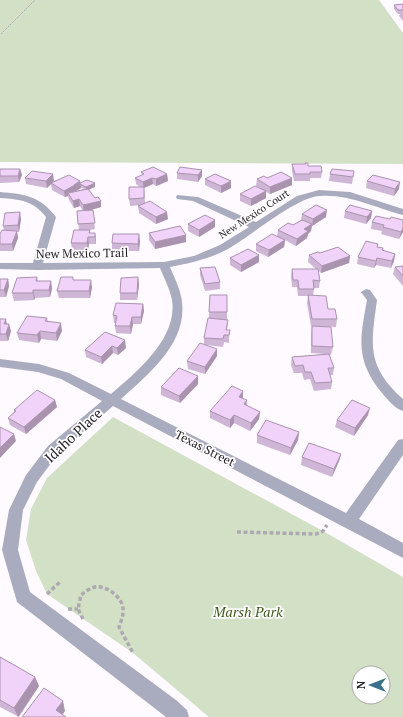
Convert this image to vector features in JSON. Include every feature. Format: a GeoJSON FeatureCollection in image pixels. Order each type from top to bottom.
{"type":"FeatureCollection","features":[{"type":"Feature","properties":{"kind":"street","name":"New Mexico Court"},"geometry":{"type":"LineString","coordinates":[[164,265],[197,258],[224,247],[300,198],[319,193],[350,195],[403,212]]}},
{"type":"Feature","properties":{"kind":"street"},"geometry":{"type":"LineString","coordinates":[[0,195],[32,199],[44,208],[50,217],[36,267]]}},
{"type":"Feature","properties":{"kind":"street"},"geometry":{"type":"LineString","coordinates":[[180,197],[195,199],[256,226]]}},
{"type":"Feature","properties":{"kind":"street","name":"New Mexico Trail"},"geometry":{"type":"LineString","coordinates":[[0,266],[36,267],[164,265]]}},
{"type":"Feature","properties":{"kind":"street","name":"Idaho Place"},"geometry":{"type":"LineString","coordinates":[[164,265],[177,300],[177,320],[170,339],[155,359],[111,400],[53,450],[31,479],[16,510],[10,550],[23,597],[169,707],[180,717]]}},
{"type":"Feature","properties":{"kind":"street"},"geometry":{"type":"LineString","coordinates":[[366,292],[372,300],[366,345],[372,369],[393,398],[403,406]]}},
{"type":"Feature","properties":{"kind":"street","name":"Texas Street"},"geometry":{"type":"LineString","coordinates":[[0,363],[39,368],[64,376],[349,521],[403,551]]}},
{"type":"Feature","properties":{"kind":"street"},"geometry":{"type":"LineString","coordinates":[[349,521],[403,444]]}},
{"type":"Feature","properties":{"kind":"path"},"geometry":{"type":"LineString","coordinates":[[1,34],[35,0]]}},
{"type":"Feature","properties":{"kind":"path"},"geometry":{"type":"LineString","coordinates":[[237,532],[316,534],[323,531],[335,514]]}},
{"type":"Feature","properties":{"kind":"path"},"geometry":{"type":"LineString","coordinates":[[47,594],[60,582]]}},
{"type":"Feature","properties":{"kind":"path"},"geometry":{"type":"LineString","coordinates":[[83,618],[78,609],[81,595],[93,587],[105,587],[123,603],[124,616],[119,627],[133,653]]}},
{"type":"Feature","properties":{"kind":"path"},"geometry":{"type":"LineString","coordinates":[[68,609],[78,609]]}},
{"type":"Feature","properties":{"kind":"green space"},"geometry":{"type":"Polygon","coordinates":[[[0,0],[379,0],[403,33],[403,164],[0,162],[0,0]]]}},
{"type":"Feature","properties":{"kind":"green space","name":"Marsh Park"},"geometry":{"type":"Polygon","coordinates":[[[113,417],[323,531],[403,577],[403,717],[209,717],[133,653],[47,594],[36,571],[26,540],[31,509],[47,478],[113,417]]]}},
{"type":"Feature","properties":{"kind":"building"},"geometry":{"type":"Polygon","coordinates":[[[403,4],[403,10],[398,10],[394,5],[403,4]]]}},
{"type":"Feature","properties":{"kind":"building"},"geometry":{"type":"Polygon","coordinates":[[[305,163],[308,163],[308,166],[321,166],[322,172],[295,174],[292,164],[306,164],[305,163]]]}},
{"type":"Feature","properties":{"kind":"building"},"geometry":{"type":"Polygon","coordinates":[[[153,167],[167,174],[156,179],[152,178],[143,182],[135,178],[144,174],[141,172],[153,167]]]}},
{"type":"Feature","properties":{"kind":"building"},"geometry":{"type":"Polygon","coordinates":[[[180,167],[202,170],[198,175],[177,173],[180,167]]]}},
{"type":"Feature","properties":{"kind":"building"},"geometry":{"type":"Polygon","coordinates":[[[0,169],[20,169],[18,176],[0,176],[0,169]]]}},
{"type":"Feature","properties":{"kind":"building"},"geometry":{"type":"Polygon","coordinates":[[[332,169],[354,171],[353,177],[330,174],[332,169]]]}},
{"type":"Feature","properties":{"kind":"building"},"geometry":{"type":"Polygon","coordinates":[[[32,171],[53,174],[46,181],[25,178],[32,171]]]}},
{"type":"Feature","properties":{"kind":"building"},"geometry":{"type":"Polygon","coordinates":[[[281,172],[292,178],[270,187],[257,179],[264,176],[267,178],[281,172]]]}},
{"type":"Feature","properties":{"kind":"building"},"geometry":{"type":"Polygon","coordinates":[[[215,174],[231,181],[221,186],[205,179],[215,174]]]}},
{"type":"Feature","properties":{"kind":"building"},"geometry":{"type":"Polygon","coordinates":[[[69,175],[80,181],[64,191],[51,183],[69,175]]]}},
{"type":"Feature","properties":{"kind":"building"},"geometry":{"type":"Polygon","coordinates":[[[373,175],[400,182],[395,189],[367,181],[373,175]]]}},
{"type":"Feature","properties":{"kind":"building"},"geometry":{"type":"Polygon","coordinates":[[[87,180],[95,183],[86,187],[80,184],[87,180]]]}},
{"type":"Feature","properties":{"kind":"building"},"geometry":{"type":"Polygon","coordinates":[[[255,186],[266,191],[251,199],[240,194],[255,186]]]}},
{"type":"Feature","properties":{"kind":"building"},"geometry":{"type":"Polygon","coordinates":[[[129,187],[144,187],[144,198],[129,199],[129,187]]]}},
{"type":"Feature","properties":{"kind":"building"},"geometry":{"type":"Polygon","coordinates":[[[88,189],[95,198],[98,197],[101,201],[83,205],[79,199],[73,201],[68,193],[88,189]]]}},
{"type":"Feature","properties":{"kind":"building"},"geometry":{"type":"Polygon","coordinates":[[[150,201],[167,212],[156,217],[138,206],[150,201]]]}},
{"type":"Feature","properties":{"kind":"building"},"geometry":{"type":"Polygon","coordinates":[[[316,205],[327,210],[313,219],[302,214],[316,205]]]}},
{"type":"Feature","properties":{"kind":"building"},"geometry":{"type":"Polygon","coordinates":[[[350,205],[372,211],[367,217],[345,211],[350,205]]]}},
{"type":"Feature","properties":{"kind":"building"},"geometry":{"type":"Polygon","coordinates":[[[93,210],[95,223],[78,224],[77,211],[93,210]]]}},
{"type":"Feature","properties":{"kind":"building"},"geometry":{"type":"Polygon","coordinates":[[[20,212],[18,225],[3,226],[5,213],[20,212]]]}},
{"type":"Feature","properties":{"kind":"building"},"geometry":{"type":"Polygon","coordinates":[[[205,215],[215,220],[199,230],[188,224],[205,215]]]}},
{"type":"Feature","properties":{"kind":"building"},"geometry":{"type":"Polygon","coordinates":[[[376,216],[390,219],[391,217],[403,220],[403,228],[401,232],[372,222],[376,216]]]}},
{"type":"Feature","properties":{"kind":"building"},"geometry":{"type":"Polygon","coordinates":[[[302,220],[312,224],[304,229],[308,231],[297,239],[278,230],[288,223],[293,225],[302,220]]]}},
{"type":"Feature","properties":{"kind":"building"},"geometry":{"type":"Polygon","coordinates":[[[180,226],[186,235],[155,242],[149,233],[180,226]]]}},
{"type":"Feature","properties":{"kind":"building"},"geometry":{"type":"Polygon","coordinates":[[[2,230],[17,231],[12,244],[0,244],[0,234],[2,230]]]}},
{"type":"Feature","properties":{"kind":"building"},"geometry":{"type":"Polygon","coordinates":[[[74,230],[90,230],[89,233],[95,233],[95,237],[88,237],[87,243],[71,243],[74,230]]]}},
{"type":"Feature","properties":{"kind":"building"},"geometry":{"type":"Polygon","coordinates":[[[113,234],[139,234],[138,244],[112,243],[113,234]]]}},
{"type":"Feature","properties":{"kind":"building"},"geometry":{"type":"Polygon","coordinates":[[[272,234],[285,240],[269,250],[256,244],[272,234]]]}},
{"type":"Feature","properties":{"kind":"building"},"geometry":{"type":"Polygon","coordinates":[[[366,241],[378,244],[377,247],[383,248],[382,250],[395,254],[392,261],[377,258],[376,261],[358,257],[366,241]]]}},
{"type":"Feature","properties":{"kind":"building"},"geometry":{"type":"Polygon","coordinates":[[[338,247],[350,256],[322,266],[309,255],[318,252],[320,253],[338,247]]]}},
{"type":"Feature","properties":{"kind":"building"},"geometry":{"type":"Polygon","coordinates":[[[248,249],[259,255],[241,265],[230,258],[248,249]]]}},
{"type":"Feature","properties":{"kind":"building"},"geometry":{"type":"Polygon","coordinates":[[[403,266],[403,276],[395,267],[403,266]]]}},
{"type":"Feature","properties":{"kind":"building"},"geometry":{"type":"Polygon","coordinates":[[[215,267],[220,282],[205,284],[200,268],[215,267]]]}},
{"type":"Feature","properties":{"kind":"building"},"geometry":{"type":"Polygon","coordinates":[[[292,269],[318,269],[320,281],[313,280],[314,289],[299,289],[298,280],[293,280],[292,269]]]}},
{"type":"Feature","properties":{"kind":"building"},"geometry":{"type":"Polygon","coordinates":[[[37,277],[36,281],[51,281],[49,290],[33,290],[33,293],[12,293],[17,278],[37,277]]]}},
{"type":"Feature","properties":{"kind":"building"},"geometry":{"type":"Polygon","coordinates":[[[61,277],[73,277],[73,280],[91,280],[89,291],[57,291],[61,277]]]}},
{"type":"Feature","properties":{"kind":"building"},"geometry":{"type":"Polygon","coordinates":[[[138,277],[137,293],[120,293],[121,278],[138,277]]]}},
{"type":"Feature","properties":{"kind":"building"},"geometry":{"type":"Polygon","coordinates":[[[0,279],[8,279],[4,290],[0,290],[0,279]]]}},
{"type":"Feature","properties":{"kind":"building"},"geometry":{"type":"Polygon","coordinates":[[[210,295],[227,295],[227,312],[209,312],[210,295]]]}},
{"type":"Feature","properties":{"kind":"building"},"geometry":{"type":"Polygon","coordinates":[[[308,295],[326,296],[328,309],[335,309],[337,319],[312,319],[308,295]]]}},
{"type":"Feature","properties":{"kind":"building"},"geometry":{"type":"Polygon","coordinates":[[[116,303],[143,304],[141,317],[132,317],[130,326],[115,326],[117,316],[113,315],[116,303]]]}},
{"type":"Feature","properties":{"kind":"building"},"geometry":{"type":"Polygon","coordinates":[[[27,316],[47,318],[45,321],[61,323],[56,333],[40,331],[37,335],[17,333],[27,316]]]}},
{"type":"Feature","properties":{"kind":"building"},"geometry":{"type":"Polygon","coordinates":[[[208,318],[228,320],[226,330],[230,330],[229,335],[224,335],[223,339],[204,338],[208,318]]]}},
{"type":"Feature","properties":{"kind":"building"},"geometry":{"type":"Polygon","coordinates":[[[0,319],[6,319],[4,324],[9,324],[6,334],[0,334],[0,319]]]}},
{"type":"Feature","properties":{"kind":"building"},"geometry":{"type":"Polygon","coordinates":[[[312,326],[331,327],[333,347],[312,346],[312,326]]]}},
{"type":"Feature","properties":{"kind":"building"},"geometry":{"type":"Polygon","coordinates":[[[105,332],[125,340],[117,348],[112,346],[101,357],[85,350],[105,332]]]}},
{"type":"Feature","properties":{"kind":"building"},"geometry":{"type":"Polygon","coordinates":[[[200,343],[217,349],[205,367],[187,361],[200,343]]]}},
{"type":"Feature","properties":{"kind":"building"},"geometry":{"type":"Polygon","coordinates":[[[329,354],[334,368],[328,368],[332,382],[315,383],[311,372],[305,372],[303,365],[295,366],[292,357],[329,354]]]}},
{"type":"Feature","properties":{"kind":"building"},"geometry":{"type":"Polygon","coordinates":[[[179,368],[198,376],[179,396],[161,387],[179,368]]]}},
{"type":"Feature","properties":{"kind":"building"},"geometry":{"type":"Polygon","coordinates":[[[232,386],[243,391],[239,397],[247,400],[244,404],[260,412],[251,423],[234,415],[230,420],[210,411],[232,386]]]}},
{"type":"Feature","properties":{"kind":"building"},"geometry":{"type":"Polygon","coordinates":[[[37,390],[55,400],[24,427],[8,418],[16,411],[14,410],[37,390]]]}},
{"type":"Feature","properties":{"kind":"building"},"geometry":{"type":"Polygon","coordinates":[[[352,400],[370,408],[355,428],[337,420],[352,400]]]}},
{"type":"Feature","properties":{"kind":"building"},"geometry":{"type":"Polygon","coordinates":[[[266,420],[299,432],[291,448],[257,435],[266,420]]]}},
{"type":"Feature","properties":{"kind":"building"},"geometry":{"type":"Polygon","coordinates":[[[0,427],[14,434],[0,448],[0,427]]]}},
{"type":"Feature","properties":{"kind":"building"},"geometry":{"type":"Polygon","coordinates":[[[309,443],[341,454],[334,469],[302,457],[309,443]]]}},
{"type":"Feature","properties":{"kind":"building"},"geometry":{"type":"Polygon","coordinates":[[[0,657],[35,677],[14,708],[0,700],[0,657]]]}},
{"type":"Feature","properties":{"kind":"building"},"geometry":{"type":"Polygon","coordinates":[[[44,688],[63,701],[56,710],[66,717],[22,717],[44,688]]]}}]}
